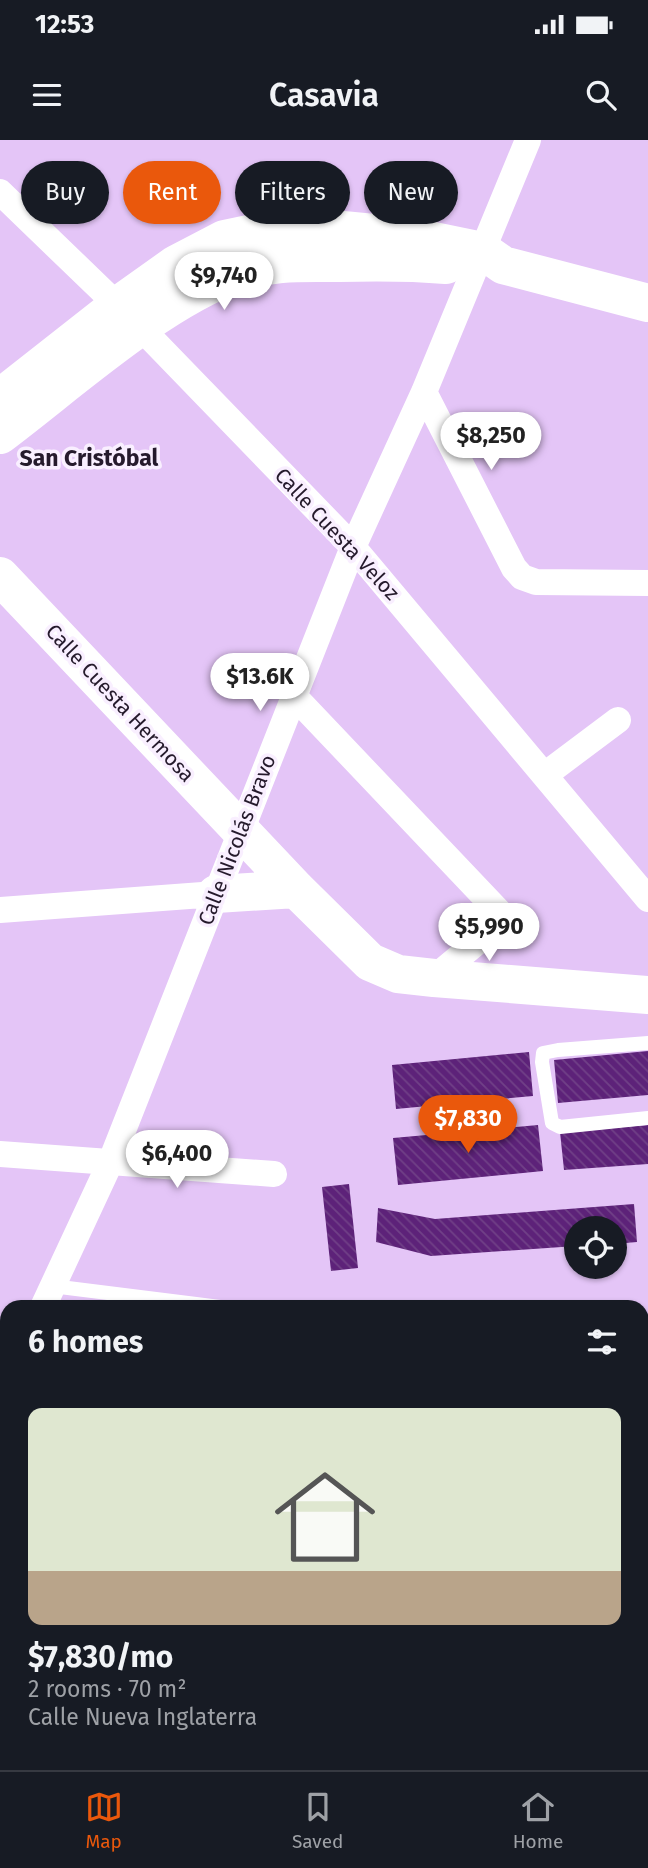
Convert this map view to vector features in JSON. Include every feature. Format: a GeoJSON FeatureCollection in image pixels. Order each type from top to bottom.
{"type":"FeatureCollection","features":[{"type":"Feature","properties":{"kind":"street","name":"Calle Nicolás Bravo"},"geometry":{"type":"LineString","coordinates":[[48,1296],[111,1161],[239,829],[353,547],[487,261],[528,140]]}},
{"type":"Feature","properties":{"kind":"street","name":"Calle Cuesta Veloz"},"geometry":{"type":"LineString","coordinates":[[0,192],[129,317],[353,547],[546,774],[648,899]]}},
{"type":"Feature","properties":{"kind":"street"},"geometry":{"type":"LineString","coordinates":[[0,435],[129,317],[176,264],[224,239],[278,228],[415,237],[487,261],[648,303]]}},
{"type":"Feature","properties":{"kind":"street"},"geometry":{"type":"LineString","coordinates":[[0,398],[129,317]]}},
{"type":"Feature","properties":{"kind":"street"},"geometry":{"type":"LineString","coordinates":[[424,392],[514,568],[522,577],[536,582],[648,583]]}},
{"type":"Feature","properties":{"kind":"street","name":"Calle Cuesta Hermosa"},"geometry":{"type":"LineString","coordinates":[[0,576],[296,889],[370,962],[398,974],[648,995]]}},
{"type":"Feature","properties":{"kind":"street"},"geometry":{"type":"LineString","coordinates":[[293,695],[503,916],[500,923],[434,978]]}},
{"type":"Feature","properties":{"kind":"street"},"geometry":{"type":"LineString","coordinates":[[546,774],[618,720]]}},
{"type":"Feature","properties":{"kind":"street"},"geometry":{"type":"LineString","coordinates":[[0,911],[296,889]]}},
{"type":"Feature","properties":{"kind":"street"},"geometry":{"type":"LineString","coordinates":[[0,1154],[274,1174]]}},
{"type":"Feature","properties":{"kind":"lane"},"geometry":{"type":"LineString","coordinates":[[648,1043],[558,1050],[543,1053],[542,1062],[552,1123],[559,1127],[648,1118]]}},
{"type":"Feature","properties":{"kind":"lane"},"geometry":{"type":"LineString","coordinates":[[48,1296],[111,1300]]}},
{"type":"Feature","properties":{"kind":"building"},"geometry":{"type":"Polygon","coordinates":[[[648,1051],[648,1095],[558,1103],[554,1060],[648,1051]]]}},
{"type":"Feature","properties":{"kind":"building"},"geometry":{"type":"Polygon","coordinates":[[[529,1052],[533,1096],[396,1109],[392,1065],[529,1052]]]}},
{"type":"Feature","properties":{"kind":"building"},"geometry":{"type":"Polygon","coordinates":[[[538,1125],[543,1171],[398,1185],[393,1138],[538,1125]]]}},
{"type":"Feature","properties":{"kind":"building"},"geometry":{"type":"Polygon","coordinates":[[[648,1125],[648,1164],[564,1170],[560,1132],[648,1125]]]}},
{"type":"Feature","properties":{"kind":"building"},"geometry":{"type":"Polygon","coordinates":[[[349,1184],[358,1268],[331,1271],[322,1187],[349,1184]]]}},
{"type":"Feature","properties":{"kind":"building"},"geometry":{"type":"Polygon","coordinates":[[[634,1204],[637,1242],[627,1243],[627,1216],[564,1216],[564,1247],[431,1256],[376,1242],[378,1208],[435,1219],[634,1204]]]}},
{"type":"Feature","properties":{"kind":"district","name":"San Cristóbal"},"geometry":{"type":"Point","coordinates":[89,458]}}]}
